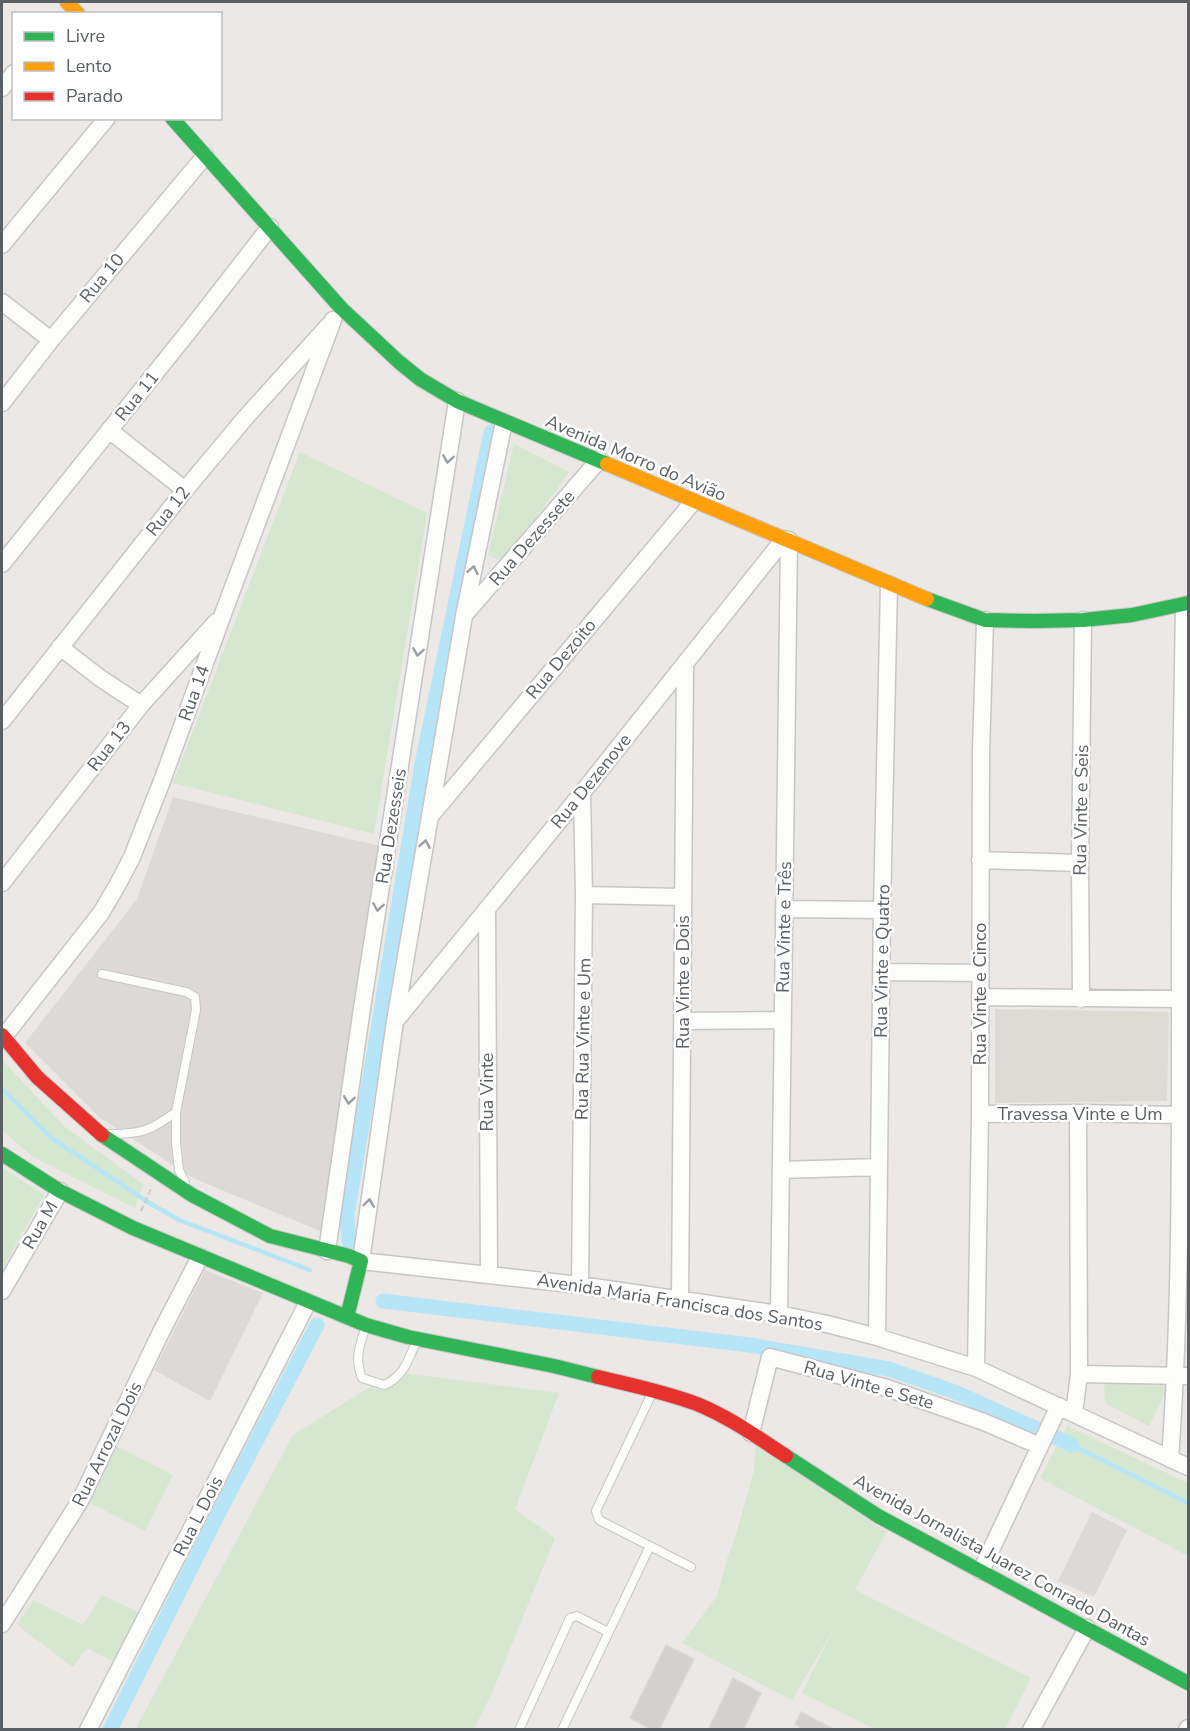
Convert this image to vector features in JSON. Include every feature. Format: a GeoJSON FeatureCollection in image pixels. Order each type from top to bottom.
{"type":"FeatureCollection","features":[{"type":"Feature","properties":{"kind":"street"},"geometry":{"type":"LineString","coordinates":[[2,88],[12,76]]}},
{"type":"Feature","properties":{"kind":"street"},"geometry":{"type":"LineString","coordinates":[[2,245],[105,120]]}},
{"type":"Feature","properties":{"kind":"street","name":"Avenida Morro do Avião"},"geometry":{"type":"LineString","coordinates":[[174,120],[270,227],[337,314],[420,379],[457,401],[889,584],[985,620],[1083,620],[1132,615],[1186,604]]}},
{"type":"Feature","properties":{"kind":"street","name":"Rua 10"},"geometry":{"type":"LineString","coordinates":[[2,403],[51,340],[205,156]]}},
{"type":"Feature","properties":{"kind":"street","name":"Rua 11"},"geometry":{"type":"LineString","coordinates":[[4,556],[109,430],[270,227]]}},
{"type":"Feature","properties":{"kind":"street"},"geometry":{"type":"LineString","coordinates":[[2,302],[51,340]]}},
{"type":"Feature","properties":{"kind":"street","name":"Rua 12"},"geometry":{"type":"LineString","coordinates":[[2,721],[185,490],[337,314]]}},
{"type":"Feature","properties":{"kind":"street","name":"Rua 14"},"geometry":{"type":"LineString","coordinates":[[2,1037],[101,913],[132,857],[337,314]]}},
{"type":"Feature","properties":{"kind":"street","name":"Rua Dezesseis"},"geometry":{"type":"LineString","coordinates":[[327,1251],[362,1008],[457,401]]}},
{"type":"Feature","properties":{"kind":"street","name":"Rua Dezesseis"},"geometry":{"type":"LineString","coordinates":[[361,1261],[395,1021],[464,616],[504,422]]}},
{"type":"Feature","properties":{"kind":"street"},"geometry":{"type":"LineString","coordinates":[[109,430],[185,490]]}},
{"type":"Feature","properties":{"kind":"street","name":"Rua Dezessete"},"geometry":{"type":"LineString","coordinates":[[464,616],[599,460]]}},
{"type":"Feature","properties":{"kind":"street","name":"Rua Dezoito"},"geometry":{"type":"LineString","coordinates":[[430,816],[693,502]]}},
{"type":"Feature","properties":{"kind":"street","name":"Rua Dezenove"},"geometry":{"type":"LineString","coordinates":[[395,1021],[786,540]]}},
{"type":"Feature","properties":{"kind":"street","name":"Rua Vinte e Três"},"geometry":{"type":"LineString","coordinates":[[779,1314],[786,540]]}},
{"type":"Feature","properties":{"kind":"street","name":"Rua Vinte e Quatro"},"geometry":{"type":"LineString","coordinates":[[877,1337],[882,910],[889,584]]}},
{"type":"Feature","properties":{"kind":"street"},"geometry":{"type":"LineString","coordinates":[[1170,1459],[1182,1376],[1180,1115],[1184,1061],[1180,999],[1186,604]]}},
{"type":"Feature","properties":{"kind":"street","name":"Rua 13"},"geometry":{"type":"LineString","coordinates":[[2,883],[141,705],[223,614]]}},
{"type":"Feature","properties":{"kind":"street","name":"Rua Vinte e Cinco"},"geometry":{"type":"LineString","coordinates":[[976,1368],[980,1114],[980,860],[985,620]]}},
{"type":"Feature","properties":{"kind":"street","name":"Rua Vinte e Seis"},"geometry":{"type":"LineString","coordinates":[[1081,999],[1083,620]]}},
{"type":"Feature","properties":{"kind":"street"},"geometry":{"type":"LineString","coordinates":[[60,647],[100,678],[141,705]]}},
{"type":"Feature","properties":{"kind":"street","name":"Rua Vinte e Dois"},"geometry":{"type":"LineString","coordinates":[[681,1300],[685,664]]}},
{"type":"Feature","properties":{"kind":"street","name":"Rua Rua Vinte e Um"},"geometry":{"type":"LineString","coordinates":[[580,1285],[585,896],[582,793]]}},
{"type":"Feature","properties":{"kind":"street"},"geometry":{"type":"LineString","coordinates":[[980,860],[1080,863]]}},
{"type":"Feature","properties":{"kind":"street"},"geometry":{"type":"LineString","coordinates":[[585,896],[683,897]]}},
{"type":"Feature","properties":{"kind":"street"},"geometry":{"type":"LineString","coordinates":[[784,909],[882,910]]}},
{"type":"Feature","properties":{"kind":"street","name":"Rua Vinte"},"geometry":{"type":"LineString","coordinates":[[487,910],[489,1274]]}},
{"type":"Feature","properties":{"kind":"street"},"geometry":{"type":"LineString","coordinates":[[882,972],[980,973]]}},
{"type":"Feature","properties":{"kind":"street"},"geometry":{"type":"LineString","coordinates":[[980,997],[1180,999]]}},
{"type":"Feature","properties":{"kind":"street"},"geometry":{"type":"LineString","coordinates":[[682,1021],[782,1020]]}},
{"type":"Feature","properties":{"kind":"street"},"geometry":{"type":"LineString","coordinates":[[2,1037],[37,1077],[101,1134],[192,1195],[270,1236],[361,1261],[347,1317]]}},
{"type":"Feature","properties":{"kind":"street"},"geometry":{"type":"LineString","coordinates":[[981,1571],[1040,1446],[1066,1410],[1078,1374],[1078,1113]]}},
{"type":"Feature","properties":{"kind":"street","name":"Travessa Vinte e Um"},"geometry":{"type":"LineString","coordinates":[[980,1114],[1180,1115]]}},
{"type":"Feature","properties":{"kind":"street","name":"Avenida Jornalista Juarez Conrado Dantas"},"geometry":{"type":"LineString","coordinates":[[2,1154],[60,1191],[133,1228],[366,1325],[417,1339],[554,1366],[653,1390],[697,1404],[751,1432],[878,1516],[1188,1683]]}},
{"type":"Feature","properties":{"kind":"street"},"geometry":{"type":"LineString","coordinates":[[781,1170],[879,1167]]}},
{"type":"Feature","properties":{"kind":"street","name":"Rua M"},"geometry":{"type":"LineString","coordinates":[[2,1291],[60,1191]]}},
{"type":"Feature","properties":{"kind":"street","name":"Rua Arrozal Dois"},"geometry":{"type":"LineString","coordinates":[[2,1624],[80,1501],[156,1342],[200,1257]]}},
{"type":"Feature","properties":{"kind":"street","name":"Avenida Maria Francisca dos Santos"},"geometry":{"type":"LineString","coordinates":[[361,1261],[580,1285],[779,1314],[877,1337],[976,1368],[1188,1467]]}},
{"type":"Feature","properties":{"kind":"street","name":"Rua L Dois"},"geometry":{"type":"LineString","coordinates":[[88,1730],[308,1302]]}},
{"type":"Feature","properties":{"kind":"street","name":"Rua Vinte e Sete"},"geometry":{"type":"LineString","coordinates":[[751,1432],[770,1357],[887,1388],[984,1422],[1040,1446]]}},
{"type":"Feature","properties":{"kind":"street"},"geometry":{"type":"LineString","coordinates":[[1078,1374],[1182,1376]]}},
{"type":"Feature","properties":{"kind":"street"},"geometry":{"type":"LineString","coordinates":[[1031,1730],[1087,1628]]}},
{"type":"Feature","properties":{"kind":"lane"},"geometry":{"type":"LineString","coordinates":[[102,974],[186,992],[195,997],[196,1010],[176,1112],[179,1170],[192,1195]]}},
{"type":"Feature","properties":{"kind":"lane"},"geometry":{"type":"LineString","coordinates":[[101,1134],[132,1134],[154,1128],[176,1112]]}},
{"type":"Feature","properties":{"kind":"lane"},"geometry":{"type":"LineString","coordinates":[[366,1325],[357,1355],[357,1365],[362,1378],[384,1385],[401,1374],[417,1339]]}},
{"type":"Feature","properties":{"kind":"lane"},"geometry":{"type":"LineString","coordinates":[[653,1390],[596,1511],[599,1520],[691,1567]]}},
{"type":"Feature","properties":{"kind":"lane"},"geometry":{"type":"LineString","coordinates":[[562,1730],[650,1546]]}},
{"type":"Feature","properties":{"kind":"lane"},"geometry":{"type":"LineString","coordinates":[[519,1730],[570,1618],[577,1616],[608,1632]]}},
{"type":"Feature","properties":{"kind":"path"},"geometry":{"type":"LineString","coordinates":[[141,1212],[154,1183]]}},
{"type":"Feature","properties":{"kind":"shaded area"},"geometry":{"type":"Polygon","coordinates":[[[173,797],[384,847],[325,1233],[193,1178],[99,1117],[25,1043],[137,899],[173,797]]]}},
{"type":"Feature","properties":{"kind":"shaded area"},"geometry":{"type":"Polygon","coordinates":[[[995,1009],[1169,1012],[1167,1101],[995,1103],[995,1009]]]}},
{"type":"Feature","properties":{"kind":"shaded area"},"geometry":{"type":"Polygon","coordinates":[[[205,1270],[263,1293],[210,1401],[154,1370],[205,1270]]]}},
{"type":"Feature","properties":{"kind":"shaded area"},"geometry":{"type":"Polygon","coordinates":[[[1092,1512],[1127,1530],[1094,1597],[1058,1581],[1092,1512]]]}},
{"type":"Feature","properties":{"kind":"green space"},"geometry":{"type":"Polygon","coordinates":[[[514,444],[569,472],[504,562],[488,555],[514,444]]]}},
{"type":"Feature","properties":{"kind":"green space"},"geometry":{"type":"Polygon","coordinates":[[[300,452],[427,513],[374,834],[173,783],[300,452]]]}},
{"type":"Feature","properties":{"kind":"green space"},"geometry":{"type":"Polygon","coordinates":[[[2,1056],[6,1064],[65,1127],[143,1184],[135,1208],[33,1157],[2,1130],[2,1056]]]}},
{"type":"Feature","properties":{"kind":"green space"},"geometry":{"type":"Polygon","coordinates":[[[2,1167],[44,1195],[2,1270],[2,1167]]]}},
{"type":"Feature","properties":{"kind":"green space"},"geometry":{"type":"Polygon","coordinates":[[[394,1372],[559,1393],[515,1509],[555,1538],[492,1693],[474,1729],[135,1730],[293,1435],[394,1372]]]}},
{"type":"Feature","properties":{"kind":"green space"},"geometry":{"type":"Polygon","coordinates":[[[1104,1382],[1169,1385],[1149,1426],[1105,1403],[1104,1382]]]}},
{"type":"Feature","properties":{"kind":"green space"},"geometry":{"type":"Polygon","coordinates":[[[1067,1426],[1188,1483],[1188,1556],[1040,1478],[1067,1426]]]}},
{"type":"Feature","properties":{"kind":"green space"},"geometry":{"type":"Polygon","coordinates":[[[116,1446],[173,1475],[145,1531],[88,1502],[116,1446]]]}},
{"type":"Feature","properties":{"kind":"green space"},"geometry":{"type":"Polygon","coordinates":[[[756,1446],[886,1532],[855,1590],[1031,1678],[1005,1729],[875,1729],[802,1693],[834,1628],[792,1700],[682,1643],[717,1596],[753,1474],[756,1446]]]}},
{"type":"Feature","properties":{"kind":"green space"},"geometry":{"type":"Polygon","coordinates":[[[102,1595],[140,1613],[114,1662],[87,1648],[73,1667],[17,1625],[33,1600],[83,1625],[102,1595]]]}},
{"type":"Feature","properties":{"kind":"building"},"geometry":{"type":"Polygon","coordinates":[[[666,1645],[694,1659],[659,1730],[652,1730],[630,1718],[666,1645]]]}},
{"type":"Feature","properties":{"kind":"building"},"geometry":{"type":"Polygon","coordinates":[[[733,1678],[761,1693],[743,1730],[708,1730],[733,1678]]]}},
{"type":"Feature","properties":{"kind":"building"},"geometry":{"type":"Polygon","coordinates":[[[801,1712],[835,1730],[804,1730],[795,1724],[801,1712]]]}},
{"type":"Feature","properties":{"kind":"waterway"},"geometry":{"type":"LineString","coordinates":[[349,1241],[347,1216],[422,764],[491,432]]}},
{"type":"Feature","properties":{"kind":"waterway"},"geometry":{"type":"LineString","coordinates":[[2,1089],[50,1137],[151,1204],[179,1220],[310,1270]]}},
{"type":"Feature","properties":{"kind":"waterway"},"geometry":{"type":"LineString","coordinates":[[383,1301],[750,1345],[889,1369],[955,1392],[1035,1428]]}},
{"type":"Feature","properties":{"kind":"waterway"},"geometry":{"type":"LineString","coordinates":[[110,1730],[215,1520],[317,1325]]}},
{"type":"Feature","properties":{"kind":"waterway"},"geometry":{"type":"LineString","coordinates":[[1057,1438],[1072,1445]]}},
{"type":"Feature","properties":{"kind":"waterway"},"geometry":{"type":"LineString","coordinates":[[1072,1445],[1188,1503]]}},
{"type":"Feature","properties":{"kind":"traffic: fast"},"geometry":{"type":"LineString","coordinates":[[174,120],[341,308],[420,379],[457,401],[607,464]]}},
{"type":"Feature","properties":{"kind":"traffic: fast"},"geometry":{"type":"LineString","coordinates":[[927,599],[985,620],[1034,621],[1083,620],[1132,615],[1188,603]]}},
{"type":"Feature","properties":{"kind":"traffic: fast"},"geometry":{"type":"LineString","coordinates":[[102,1135],[192,1195],[270,1236],[361,1261],[347,1317]]}},
{"type":"Feature","properties":{"kind":"traffic: fast"},"geometry":{"type":"LineString","coordinates":[[2,1154],[60,1191],[133,1228],[366,1325],[408,1337],[598,1377]]}},
{"type":"Feature","properties":{"kind":"traffic: fast"},"geometry":{"type":"LineString","coordinates":[[786,1456],[878,1516],[1188,1683]]}},
{"type":"Feature","properties":{"kind":"traffic: slow"},"geometry":{"type":"LineString","coordinates":[[67,2],[76,12]]}},
{"type":"Feature","properties":{"kind":"traffic: slow"},"geometry":{"type":"LineString","coordinates":[[607,464],[927,599]]}},
{"type":"Feature","properties":{"kind":"traffic: jam"},"geometry":{"type":"LineString","coordinates":[[2,1035],[37,1077],[102,1135]]}},
{"type":"Feature","properties":{"kind":"traffic: jam"},"geometry":{"type":"LineString","coordinates":[[598,1377],[660,1392],[709,1409],[786,1456]]}}]}
